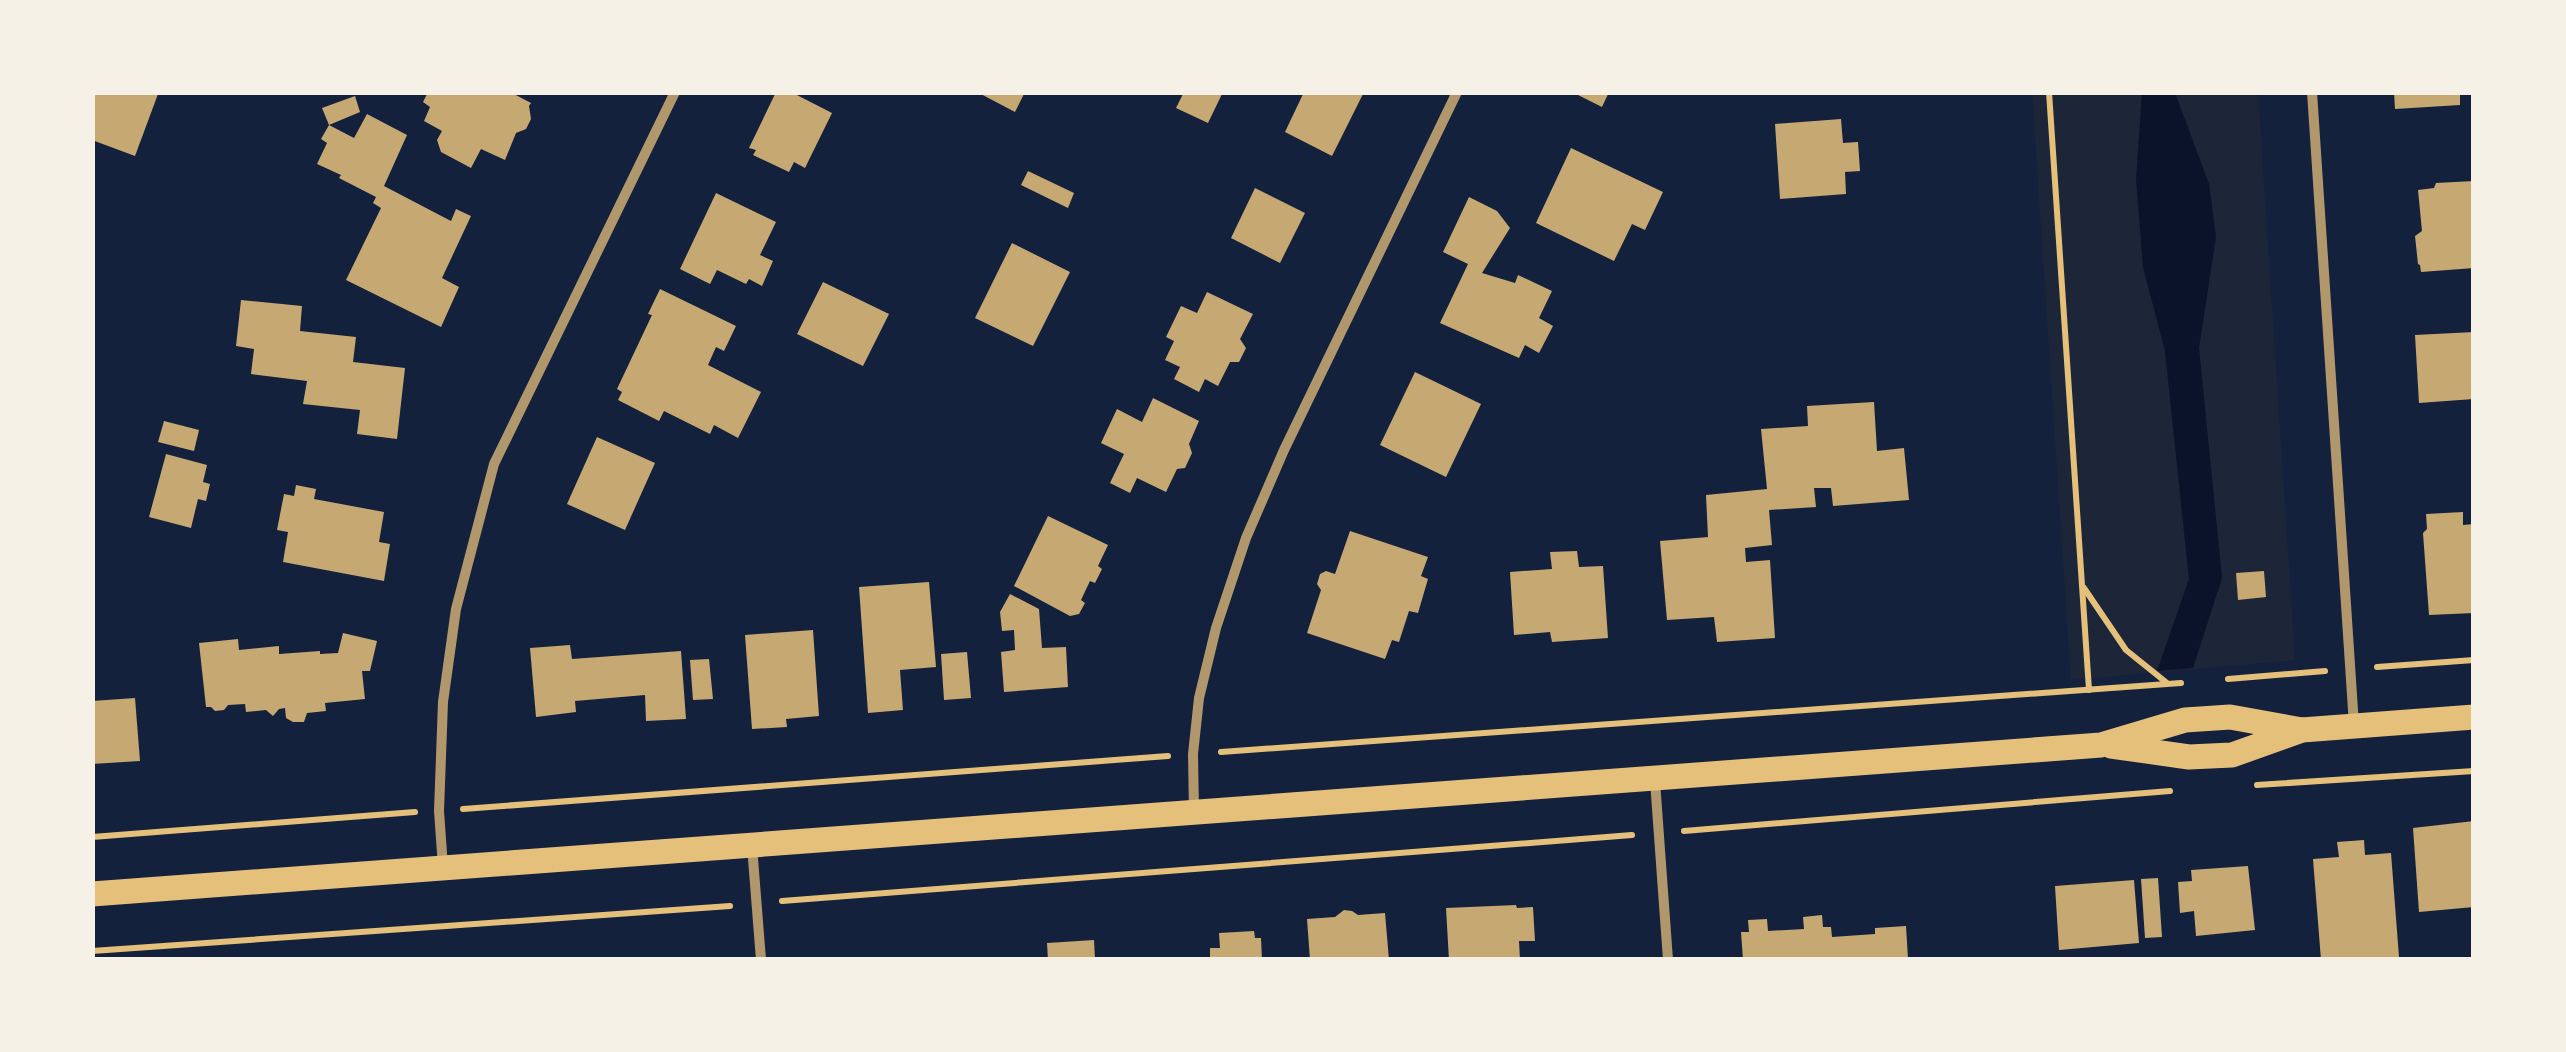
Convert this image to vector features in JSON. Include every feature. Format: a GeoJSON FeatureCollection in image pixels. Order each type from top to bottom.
{"type":"FeatureCollection","features":[{"type":"Feature","properties":{"kind":"main road"},"geometry":{"type":"LineString","coordinates":[[2101,745],[2185,720],[2230,717],[2302,730]]}},
{"type":"Feature","properties":{"kind":"main road"},"geometry":{"type":"LineString","coordinates":[[92,894],[2101,745],[2189,757],[2222,755],[2302,730],[2474,717]]}},
{"type":"Feature","properties":{"kind":"street"},"geometry":{"type":"LineString","coordinates":[[443,867],[439,811],[443,702],[456,609],[494,464],[675,92]]}},
{"type":"Feature","properties":{"kind":"street"},"geometry":{"type":"LineString","coordinates":[[1194,812],[1193,754],[1199,698],[1216,628],[1246,538],[1284,450],[1457,92]]}},
{"type":"Feature","properties":{"kind":"street"},"geometry":{"type":"LineString","coordinates":[[2312,92],[2354,726]]}},
{"type":"Feature","properties":{"kind":"street"},"geometry":{"type":"LineString","coordinates":[[1654,777],[1668,960]]}},
{"type":"Feature","properties":{"kind":"street"},"geometry":{"type":"LineString","coordinates":[[752,844],[761,960]]}},
{"type":"Feature","properties":{"kind":"path"},"geometry":{"type":"LineString","coordinates":[[2049,92],[2089,690]]}},
{"type":"Feature","properties":{"kind":"path"},"geometry":{"type":"LineString","coordinates":[[2082,584],[2126,650],[2168,684]]}},
{"type":"Feature","properties":{"kind":"path"},"geometry":{"type":"LineString","coordinates":[[2390,666],[2474,660]]}},
{"type":"Feature","properties":{"kind":"path"},"geometry":{"type":"LineString","coordinates":[[2223,680],[2306,672]]}},
{"type":"Feature","properties":{"kind":"path"},"geometry":{"type":"LineString","coordinates":[[1222,752],[2187,682]]}},
{"type":"Feature","properties":{"kind":"path"},"geometry":{"type":"LineString","coordinates":[[466,809],[1158,757]]}},
{"type":"Feature","properties":{"kind":"path"},"geometry":{"type":"LineString","coordinates":[[2248,786],[2474,771]]}},
{"type":"Feature","properties":{"kind":"path"},"geometry":{"type":"LineString","coordinates":[[1686,830],[2175,791]]}},
{"type":"Feature","properties":{"kind":"path"},"geometry":{"type":"LineString","coordinates":[[92,837],[406,812]]}},
{"type":"Feature","properties":{"kind":"path"},"geometry":{"type":"LineString","coordinates":[[800,900],[1632,834]]}},
{"type":"Feature","properties":{"kind":"path"},"geometry":{"type":"LineString","coordinates":[[92,951],[730,906]]}},
{"type":"Feature","properties":{"kind":"shaded area"},"geometry":{"type":"Polygon","coordinates":[[[2032,93],[2142,93],[2143,267],[2165,351],[2189,579],[2158,671],[2193,667],[2222,578],[2199,348],[2216,237],[2209,184],[2175,93],[2258,93],[2295,660],[2071,680],[2032,93]]]}},
{"type":"Feature","properties":{"kind":"shaded area"},"geometry":{"type":"Polygon","coordinates":[[[2142,93],[2175,93],[2209,184],[2216,237],[2199,348],[2222,578],[2193,668],[2157,671],[2189,579],[2165,351],[2143,267],[2136,179],[2142,93]]]}},
{"type":"Feature","properties":{"kind":"building"},"geometry":{"type":"Polygon","coordinates":[[[92,92],[158,94],[135,156],[92,140],[92,92]]]}},
{"type":"Feature","properties":{"kind":"building"},"geometry":{"type":"Polygon","coordinates":[[[428,92],[510,92],[531,103],[531,119],[526,129],[516,133],[505,160],[481,149],[471,168],[441,152],[437,140],[442,131],[424,121],[430,107],[423,102],[428,92]]]}},
{"type":"Feature","properties":{"kind":"building"},"geometry":{"type":"Polygon","coordinates":[[[776,92],[791,92],[832,113],[805,168],[794,162],[789,172],[753,155],[756,150],[749,148],[776,92]]]}},
{"type":"Feature","properties":{"kind":"building"},"geometry":{"type":"Polygon","coordinates":[[[977,92],[1025,92],[1015,112],[977,92]]]}},
{"type":"Feature","properties":{"kind":"building"},"geometry":{"type":"Polygon","coordinates":[[[1184,92],[1223,92],[1208,123],[1176,108],[1184,92]]]}},
{"type":"Feature","properties":{"kind":"building"},"geometry":{"type":"Polygon","coordinates":[[[1304,92],[1364,92],[1332,156],[1285,132],[1304,92]]]}},
{"type":"Feature","properties":{"kind":"building"},"geometry":{"type":"Polygon","coordinates":[[[1572,92],[1609,92],[1602,107],[1572,92]]]}},
{"type":"Feature","properties":{"kind":"building"},"geometry":{"type":"Polygon","coordinates":[[[2394,92],[2460,92],[2460,105],[2395,109],[2394,92]]]}},
{"type":"Feature","properties":{"kind":"building"},"geometry":{"type":"Polygon","coordinates":[[[355,96],[360,112],[329,125],[322,108],[355,96]]]}},
{"type":"Feature","properties":{"kind":"building"},"geometry":{"type":"Polygon","coordinates":[[[367,114],[407,135],[384,186],[451,221],[456,209],[471,216],[442,278],[459,287],[441,327],[346,280],[381,208],[373,203],[376,197],[317,164],[327,143],[321,139],[329,125],[354,138],[367,114]]]}},
{"type":"Feature","properties":{"kind":"building"},"geometry":{"type":"Polygon","coordinates":[[[1841,119],[1843,143],[1858,142],[1860,171],[1845,172],[1846,194],[1780,199],[1775,124],[1841,119]]]}},
{"type":"Feature","properties":{"kind":"building"},"geometry":{"type":"Polygon","coordinates":[[[1571,148],[1663,192],[1645,230],[1632,224],[1614,261],[1536,223],[1571,148]]]}},
{"type":"Feature","properties":{"kind":"building"},"geometry":{"type":"Polygon","coordinates":[[[1028,171],[1074,193],[1068,208],[1021,185],[1028,171]]]}},
{"type":"Feature","properties":{"kind":"building"},"geometry":{"type":"Polygon","coordinates":[[[2474,181],[2474,268],[2421,272],[2415,236],[2422,231],[2418,190],[2434,188],[2436,183],[2474,181]]]}},
{"type":"Feature","properties":{"kind":"building"},"geometry":{"type":"Polygon","coordinates":[[[1255,188],[1305,213],[1280,263],[1231,238],[1255,188]]]}},
{"type":"Feature","properties":{"kind":"building"},"geometry":{"type":"Polygon","coordinates":[[[716,193],[776,222],[760,255],[773,261],[762,286],[749,279],[746,284],[717,270],[710,284],[680,269],[716,193]]]}},
{"type":"Feature","properties":{"kind":"building"},"geometry":{"type":"Polygon","coordinates":[[[1469,197],[1497,211],[1510,228],[1482,273],[1515,283],[1518,275],[1552,291],[1539,318],[1553,326],[1539,353],[1525,345],[1519,358],[1440,323],[1468,264],[1443,252],[1469,197]]]}},
{"type":"Feature","properties":{"kind":"building"},"geometry":{"type":"Polygon","coordinates":[[[1012,243],[1070,272],[1033,346],[975,318],[1012,243]]]}},
{"type":"Feature","properties":{"kind":"building"},"geometry":{"type":"Polygon","coordinates":[[[823,282],[889,314],[863,366],[797,334],[823,282]]]}},
{"type":"Feature","properties":{"kind":"building"},"geometry":{"type":"Polygon","coordinates":[[[660,289],[736,326],[724,351],[716,347],[708,365],[761,392],[738,438],[714,425],[710,434],[664,411],[659,421],[618,400],[622,392],[617,389],[660,289]]]}},
{"type":"Feature","properties":{"kind":"building"},"geometry":{"type":"Polygon","coordinates":[[[1207,292],[1253,314],[1240,339],[1246,348],[1239,362],[1230,362],[1218,386],[1205,379],[1199,392],[1174,379],[1180,367],[1165,360],[1174,341],[1166,337],[1181,306],[1197,313],[1207,292]]]}},
{"type":"Feature","properties":{"kind":"building"},"geometry":{"type":"Polygon","coordinates":[[[241,300],[302,306],[300,331],[356,337],[353,362],[405,368],[397,439],[357,434],[360,410],[303,404],[307,381],[251,374],[254,349],[236,346],[241,300]]]}},
{"type":"Feature","properties":{"kind":"building"},"geometry":{"type":"Polygon","coordinates":[[[2474,332],[2474,399],[2419,403],[2415,335],[2474,332]]]}},
{"type":"Feature","properties":{"kind":"building"},"geometry":{"type":"Polygon","coordinates":[[[1415,372],[1481,404],[1446,477],[1380,445],[1415,372]]]}},
{"type":"Feature","properties":{"kind":"building"},"geometry":{"type":"Polygon","coordinates":[[[1153,398],[1199,421],[1189,444],[1192,453],[1185,468],[1177,469],[1166,492],[1137,478],[1130,493],[1110,483],[1124,454],[1101,443],[1117,409],[1142,422],[1153,398]]]}},
{"type":"Feature","properties":{"kind":"building"},"geometry":{"type":"Polygon","coordinates":[[[1874,402],[1877,451],[1904,448],[1909,500],[1833,506],[1831,488],[1814,488],[1816,507],[1769,510],[1772,545],[1745,548],[1746,562],[1770,560],[1775,638],[1717,642],[1714,617],[1667,620],[1660,541],[1708,537],[1706,495],[1767,489],[1761,429],[1808,426],[1807,406],[1874,402]]]}},
{"type":"Feature","properties":{"kind":"building"},"geometry":{"type":"Polygon","coordinates":[[[164,421],[199,430],[194,451],[158,442],[164,421]]]}},
{"type":"Feature","properties":{"kind":"building"},"geometry":{"type":"Polygon","coordinates":[[[597,437],[655,463],[625,530],[567,504],[597,437]]]}},
{"type":"Feature","properties":{"kind":"building"},"geometry":{"type":"Polygon","coordinates":[[[166,454],[207,465],[203,482],[210,484],[206,501],[198,499],[191,528],[149,517],[166,454]]]}},
{"type":"Feature","properties":{"kind":"building"},"geometry":{"type":"Polygon","coordinates":[[[296,485],[316,489],[314,499],[384,512],[379,542],[390,544],[384,581],[283,562],[288,532],[277,530],[284,494],[294,496],[296,485]]]}},
{"type":"Feature","properties":{"kind":"building"},"geometry":{"type":"Polygon","coordinates":[[[2463,512],[2463,525],[2474,524],[2474,613],[2429,615],[2423,533],[2427,529],[2426,514],[2463,512]]]}},
{"type":"Feature","properties":{"kind":"building"},"geometry":{"type":"Polygon","coordinates":[[[1048,516],[1108,545],[1098,566],[1102,569],[1095,583],[1090,581],[1079,614],[1070,616],[1014,586],[1048,516]]]}},
{"type":"Feature","properties":{"kind":"building"},"geometry":{"type":"Polygon","coordinates":[[[1350,531],[1428,557],[1421,576],[1428,579],[1418,613],[1409,611],[1399,642],[1392,640],[1385,659],[1307,633],[1321,590],[1317,584],[1320,574],[1335,574],[1350,531]]]}},
{"type":"Feature","properties":{"kind":"building"},"geometry":{"type":"Polygon","coordinates":[[[1577,551],[1579,567],[1603,566],[1608,638],[1552,642],[1550,632],[1514,635],[1510,572],[1552,569],[1550,552],[1577,551]]]}},
{"type":"Feature","properties":{"kind":"building"},"geometry":{"type":"Polygon","coordinates":[[[2264,571],[2266,597],[2238,600],[2236,573],[2264,571]]]}},
{"type":"Feature","properties":{"kind":"building"},"geometry":{"type":"Polygon","coordinates":[[[929,582],[936,667],[900,670],[903,710],[868,713],[859,587],[929,582]]]}},
{"type":"Feature","properties":{"kind":"building"},"geometry":{"type":"Polygon","coordinates":[[[1010,594],[1039,609],[1042,648],[1066,647],[1068,687],[1004,692],[1001,652],[1015,650],[1014,630],[1002,631],[1000,612],[1010,594]]]}},
{"type":"Feature","properties":{"kind":"building"},"geometry":{"type":"Polygon","coordinates":[[[813,630],[819,716],[786,719],[787,727],[752,729],[745,635],[813,630]]]}},
{"type":"Feature","properties":{"kind":"building"},"geometry":{"type":"Polygon","coordinates":[[[343,633],[377,641],[370,671],[362,671],[365,699],[325,703],[326,711],[307,713],[304,722],[286,718],[285,708],[273,716],[266,710],[246,712],[245,704],[215,711],[206,707],[199,643],[238,639],[239,650],[279,646],[279,654],[338,653],[343,633]]]}},
{"type":"Feature","properties":{"kind":"building"},"geometry":{"type":"Polygon","coordinates":[[[570,645],[572,659],[681,651],[686,719],[646,721],[645,695],[575,701],[576,712],[536,717],[530,648],[570,645]]]}},
{"type":"Feature","properties":{"kind":"building"},"geometry":{"type":"Polygon","coordinates":[[[967,652],[971,698],[944,700],[941,654],[967,652]]]}},
{"type":"Feature","properties":{"kind":"building"},"geometry":{"type":"Polygon","coordinates":[[[709,659],[713,699],[693,700],[690,660],[709,659]]]}},
{"type":"Feature","properties":{"kind":"building"},"geometry":{"type":"Polygon","coordinates":[[[135,698],[140,761],[92,764],[92,701],[135,698]]]}},
{"type":"Feature","properties":{"kind":"building"},"geometry":{"type":"Polygon","coordinates":[[[2474,821],[2474,907],[2419,912],[2413,828],[2474,821]]]}},
{"type":"Feature","properties":{"kind":"building"},"geometry":{"type":"Polygon","coordinates":[[[2364,840],[2365,855],[2391,853],[2399,957],[2321,960],[2313,859],[2339,857],[2337,842],[2364,840]]]}},
{"type":"Feature","properties":{"kind":"building"},"geometry":{"type":"Polygon","coordinates":[[[2248,866],[2255,930],[2196,936],[2194,911],[2180,913],[2178,882],[2192,881],[2191,870],[2248,866]]]}},
{"type":"Feature","properties":{"kind":"building"},"geometry":{"type":"Polygon","coordinates":[[[2158,878],[2162,937],[2145,938],[2141,879],[2158,878]]]}},
{"type":"Feature","properties":{"kind":"building"},"geometry":{"type":"Polygon","coordinates":[[[2134,880],[2139,943],[2059,950],[2055,886],[2134,880]]]}},
{"type":"Feature","properties":{"kind":"building"},"geometry":{"type":"Polygon","coordinates":[[[1533,907],[1535,941],[1519,941],[1520,960],[1449,960],[1446,908],[1533,907]]]}},
{"type":"Feature","properties":{"kind":"building"},"geometry":{"type":"Polygon","coordinates":[[[1344,910],[1358,915],[1385,913],[1389,960],[1310,960],[1307,919],[1335,917],[1344,910]]]}},
{"type":"Feature","properties":{"kind":"building"},"geometry":{"type":"Polygon","coordinates":[[[1822,915],[1823,927],[1831,927],[1832,937],[1875,934],[1875,928],[1906,926],[1908,959],[1743,960],[1741,932],[1749,932],[1748,920],[1767,919],[1768,931],[1804,929],[1803,917],[1822,915]]]}},
{"type":"Feature","properties":{"kind":"building"},"geometry":{"type":"Polygon","coordinates":[[[1254,931],[1255,938],[1261,938],[1262,960],[1210,960],[1210,948],[1220,948],[1219,933],[1254,931]]]}},
{"type":"Feature","properties":{"kind":"building"},"geometry":{"type":"Polygon","coordinates":[[[1094,940],[1095,960],[1048,960],[1047,943],[1094,940]]]}}]}
